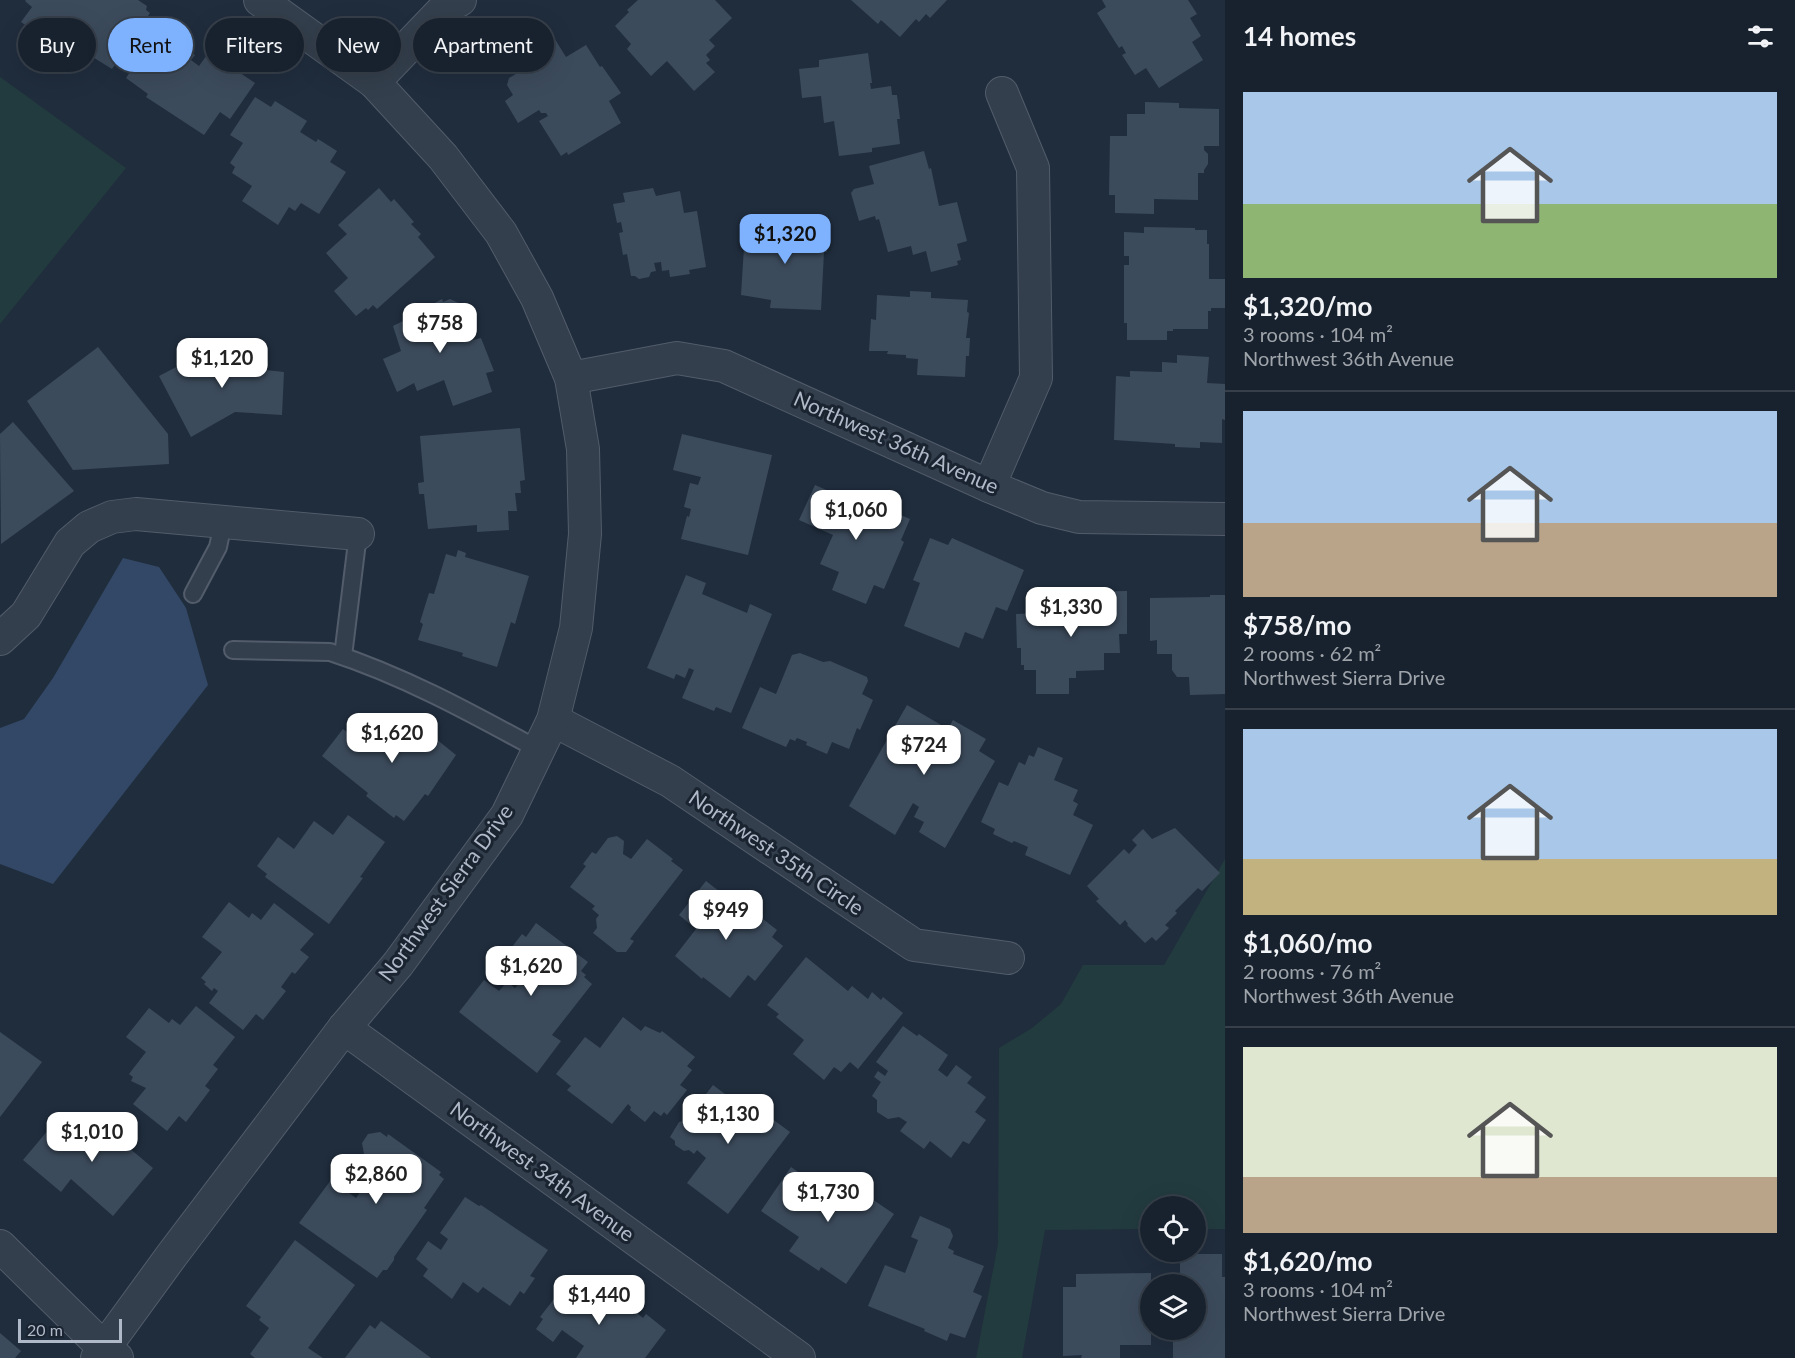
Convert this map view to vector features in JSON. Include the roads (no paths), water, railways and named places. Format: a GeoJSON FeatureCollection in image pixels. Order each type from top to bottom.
{"type":"FeatureCollection","features":[{"type":"Feature","properties":{"kind":"street","name":"Northwest Sierra Drive"},"geometry":{"type":"LineString","coordinates":[[106,1355],[171,1255],[344,1028],[398,964],[507,815],[553,720],[576,628],[585,534],[583,449],[570,378],[537,298],[501,233],[443,157],[374,82],[260,0]]}},
{"type":"Feature","properties":{"kind":"street"},"geometry":{"type":"LineString","coordinates":[[374,82],[445,8],[460,0]]}},
{"type":"Feature","properties":{"kind":"street"},"geometry":{"type":"LineString","coordinates":[[988,486],[1036,378],[1034,168],[1002,93]]}},
{"type":"Feature","properties":{"kind":"street","name":"Northwest 36th Avenue"},"geometry":{"type":"LineString","coordinates":[[570,378],[676,358],[724,366],[988,486],[1042,508],[1079,517],[1225,519]]}},
{"type":"Feature","properties":{"kind":"street"},"geometry":{"type":"LineString","coordinates":[[0,639],[26,615],[70,543],[89,527],[112,517],[136,514],[358,534]]}},
{"type":"Feature","properties":{"kind":"street","name":"Northwest 35th Circle"},"geometry":{"type":"LineString","coordinates":[[553,720],[670,782],[914,945],[1008,958]]}},
{"type":"Feature","properties":{"kind":"street","name":"Northwest 34th Avenue"},"geometry":{"type":"LineString","coordinates":[[344,1028],[799,1358]]}},
{"type":"Feature","properties":{"kind":"street"},"geometry":{"type":"LineString","coordinates":[[0,1246],[106,1355]]}},
{"type":"Feature","properties":{"kind":"lane"},"geometry":{"type":"LineString","coordinates":[[193,594],[218,547],[223,523]]}},
{"type":"Feature","properties":{"kind":"lane"},"geometry":{"type":"LineString","coordinates":[[343,656],[358,534]]}},
{"type":"Feature","properties":{"kind":"lane"},"geometry":{"type":"LineString","coordinates":[[233,650],[330,652],[343,656],[448,700],[538,750]]}},
{"type":"Feature","properties":{"kind":"water"},"geometry":{"type":"Polygon","coordinates":[[[123,558],[159,567],[186,608],[208,685],[53,884],[0,864],[0,728],[24,719],[53,678],[123,558]]]}}]}
